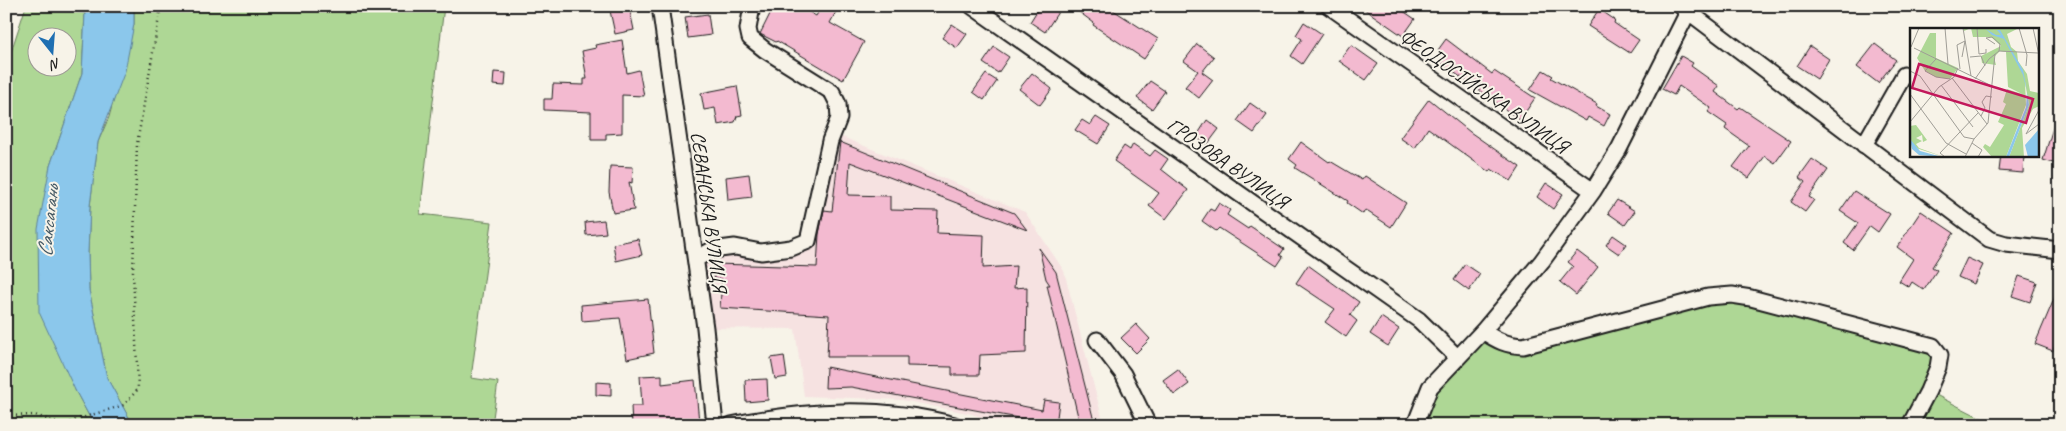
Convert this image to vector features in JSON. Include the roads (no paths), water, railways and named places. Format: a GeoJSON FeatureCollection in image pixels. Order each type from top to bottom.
{"type":"FeatureCollection","features":[{"type":"Feature","properties":{"kind":"street","name":"СЕВАНСЬКА ВУЛИЦЯ"},"geometry":{"type":"LineString","coordinates":[[660,6],[696,260],[715,425]]}},
{"type":"Feature","properties":{"kind":"street"},"geometry":{"type":"LineString","coordinates":[[696,260],[712,250],[735,247],[761,252],[791,248],[808,241],[830,140],[839,118],[838,104],[832,92],[765,50],[750,38],[748,30],[752,6]]}},
{"type":"Feature","properties":{"kind":"street","name":"ГРОЗОВА ВУЛИЦЯ"},"geometry":{"type":"LineString","coordinates":[[972,6],[1418,320],[1457,357]]}},
{"type":"Feature","properties":{"kind":"street","name":"ФЕОДОСІЙСЬКА ВУЛИЦЯ"},"geometry":{"type":"LineString","coordinates":[[1329,6],[1593,191]]}},
{"type":"Feature","properties":{"kind":"street"},"geometry":{"type":"LineString","coordinates":[[1415,425],[1430,387],[1483,331],[1542,261],[1593,191],[1618,149],[1687,8],[1989,239],[2006,244],[2060,250]]}},
{"type":"Feature","properties":{"kind":"street"},"geometry":{"type":"LineString","coordinates":[[1864,145],[1904,74]]}},
{"type":"Feature","properties":{"kind":"street"},"geometry":{"type":"LineString","coordinates":[[1483,331],[1497,341],[1523,346],[1708,297],[1732,296],[1751,298],[1933,346],[1940,355],[1938,367],[1910,425]]}},
{"type":"Feature","properties":{"kind":"street"},"geometry":{"type":"LineString","coordinates":[[1097,340],[1122,374],[1148,425]]}},
{"type":"Feature","properties":{"kind":"street"},"geometry":{"type":"LineString","coordinates":[[731,425],[817,412],[891,413],[928,418],[954,425]]}},
{"type":"Feature","properties":{"kind":"water","name":"Саксагань"},"geometry":{"type":"Polygon","coordinates":[[[64,6],[134,6],[134,24],[125,71],[98,142],[90,206],[88,253],[89,290],[107,378],[133,425],[94,425],[75,390],[39,312],[38,229],[50,166],[82,73],[85,13],[63,9],[64,6]]]}}]}
